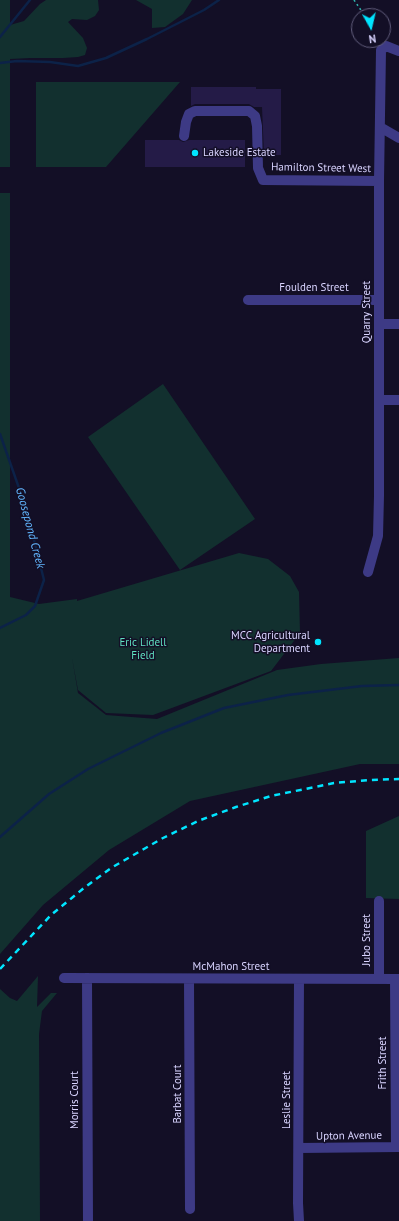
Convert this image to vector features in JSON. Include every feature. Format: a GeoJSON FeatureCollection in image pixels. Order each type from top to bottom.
{"type":"FeatureCollection","features":[{"type":"Feature","properties":{"kind":"street","name":"Quarry Street"},"geometry":{"type":"LineString","coordinates":[[368,572],[378,536],[380,50],[386,46],[399,51]]}},
{"type":"Feature","properties":{"kind":"street","name":"Hamilton Street West"},"geometry":{"type":"LineString","coordinates":[[184,136],[189,114],[195,111],[249,111],[255,116],[257,126],[258,168],[263,180],[379,181]]}},
{"type":"Feature","properties":{"kind":"street"},"geometry":{"type":"LineString","coordinates":[[380,127],[399,138]]}},
{"type":"Feature","properties":{"kind":"street","name":"Foulden Street"},"geometry":{"type":"LineString","coordinates":[[248,300],[379,300]]}},
{"type":"Feature","properties":{"kind":"street"},"geometry":{"type":"LineString","coordinates":[[379,324],[399,324]]}},
{"type":"Feature","properties":{"kind":"street"},"geometry":{"type":"LineString","coordinates":[[379,400],[399,400]]}},
{"type":"Feature","properties":{"kind":"street","name":"Jubo Street"},"geometry":{"type":"LineString","coordinates":[[379,901],[380,979]]}},
{"type":"Feature","properties":{"kind":"street","name":"McMahon Street"},"geometry":{"type":"LineString","coordinates":[[64,978],[397,979]]}},
{"type":"Feature","properties":{"kind":"street","name":"Morris Court"},"geometry":{"type":"LineString","coordinates":[[87,978],[88,1221]]}},
{"type":"Feature","properties":{"kind":"street","name":"Barbat Court"},"geometry":{"type":"LineString","coordinates":[[189,979],[190,1209]]}},
{"type":"Feature","properties":{"kind":"street","name":"Leslie Street"},"geometry":{"type":"LineString","coordinates":[[299,979],[299,1221]]}},
{"type":"Feature","properties":{"kind":"street","name":"Frith Street"},"geometry":{"type":"LineString","coordinates":[[397,979],[397,1147]]}},
{"type":"Feature","properties":{"kind":"street","name":"Upton Avenue"},"geometry":{"type":"LineString","coordinates":[[299,1148],[397,1147]]}},
{"type":"Feature","properties":{"kind":"green space"},"geometry":{"type":"Polygon","coordinates":[[[0,0],[10,0],[10,25],[24,21],[40,4],[46,0],[98,0],[99,10],[95,16],[87,20],[72,19],[68,22],[83,38],[87,48],[85,55],[63,58],[10,59],[10,167],[0,167],[0,0]]]}},
{"type":"Feature","properties":{"kind":"green space"},"geometry":{"type":"Polygon","coordinates":[[[136,0],[192,0],[183,14],[165,27],[152,28],[152,9],[136,0]]]}},
{"type":"Feature","properties":{"kind":"green space"},"geometry":{"type":"Polygon","coordinates":[[[36,82],[180,82],[106,167],[36,167],[36,82]]]}},
{"type":"Feature","properties":{"kind":"green space","name":"Eric Lidell Field"},"geometry":{"type":"Polygon","coordinates":[[[0,193],[10,193],[10,597],[39,604],[77,599],[77,601],[239,553],[268,559],[290,576],[299,592],[300,633],[271,671],[153,715],[106,713],[78,690],[72,658],[78,693],[106,715],[157,719],[277,670],[321,664],[399,658],[399,764],[360,764],[190,801],[109,850],[43,905],[0,954],[0,193]]]}},
{"type":"Feature","properties":{"kind":"green space"},"geometry":{"type":"Polygon","coordinates":[[[163,384],[255,519],[180,570],[88,437],[163,384]]]}},
{"type":"Feature","properties":{"kind":"green space"},"geometry":{"type":"Polygon","coordinates":[[[399,816],[399,899],[366,898],[366,831],[399,816]]]}},
{"type":"Feature","properties":{"kind":"green space"},"geometry":{"type":"Polygon","coordinates":[[[38,976],[37,1007],[51,993],[57,993],[42,1011],[39,1034],[40,1221],[0,1221],[0,989],[10,998],[17,1001],[38,976]]]}},
{"type":"Feature","properties":{"kind":"building"},"geometry":{"type":"Polygon","coordinates":[[[191,87],[256,87],[256,89],[281,89],[281,155],[264,155],[262,107],[254,107],[249,104],[195,104],[191,106],[191,87]]]}},
{"type":"Feature","properties":{"kind":"building","name":"Lakeside Estate"},"geometry":{"type":"Polygon","coordinates":[[[145,140],[179,140],[183,142],[189,140],[245,140],[245,167],[145,167],[145,140]]]}},
{"type":"Feature","properties":{"kind":"waterway","name":"Goosepond Creek"},"geometry":{"type":"LineString","coordinates":[[0,37],[30,0]]}},
{"type":"Feature","properties":{"kind":"waterway"},"geometry":{"type":"LineString","coordinates":[[0,63],[17,61],[50,62],[78,66],[106,58],[204,10],[219,0]]}},
{"type":"Feature","properties":{"kind":"waterway","name":"Goosepond Creek"},"geometry":{"type":"LineString","coordinates":[[0,434],[26,508],[44,580],[35,606],[26,615],[0,628]]}},
{"type":"Feature","properties":{"kind":"waterway"},"geometry":{"type":"LineString","coordinates":[[0,837],[49,794],[88,769],[161,733],[224,708],[288,695],[362,686],[399,685]]}},
{"type":"Feature","properties":{"kind":"railway"},"geometry":{"type":"LineString","coordinates":[[0,969],[51,915],[84,888],[111,868],[163,838],[198,821],[271,796],[334,783],[399,779]]}},
{"type":"Feature","properties":{"kind":"place","name":"Lakeside Estate"},"geometry":{"type":"Point","coordinates":[195,153]}},
{"type":"Feature","properties":{"kind":"place","name":"MCC Agricultural Department"},"geometry":{"type":"Point","coordinates":[318,642]}}]}
